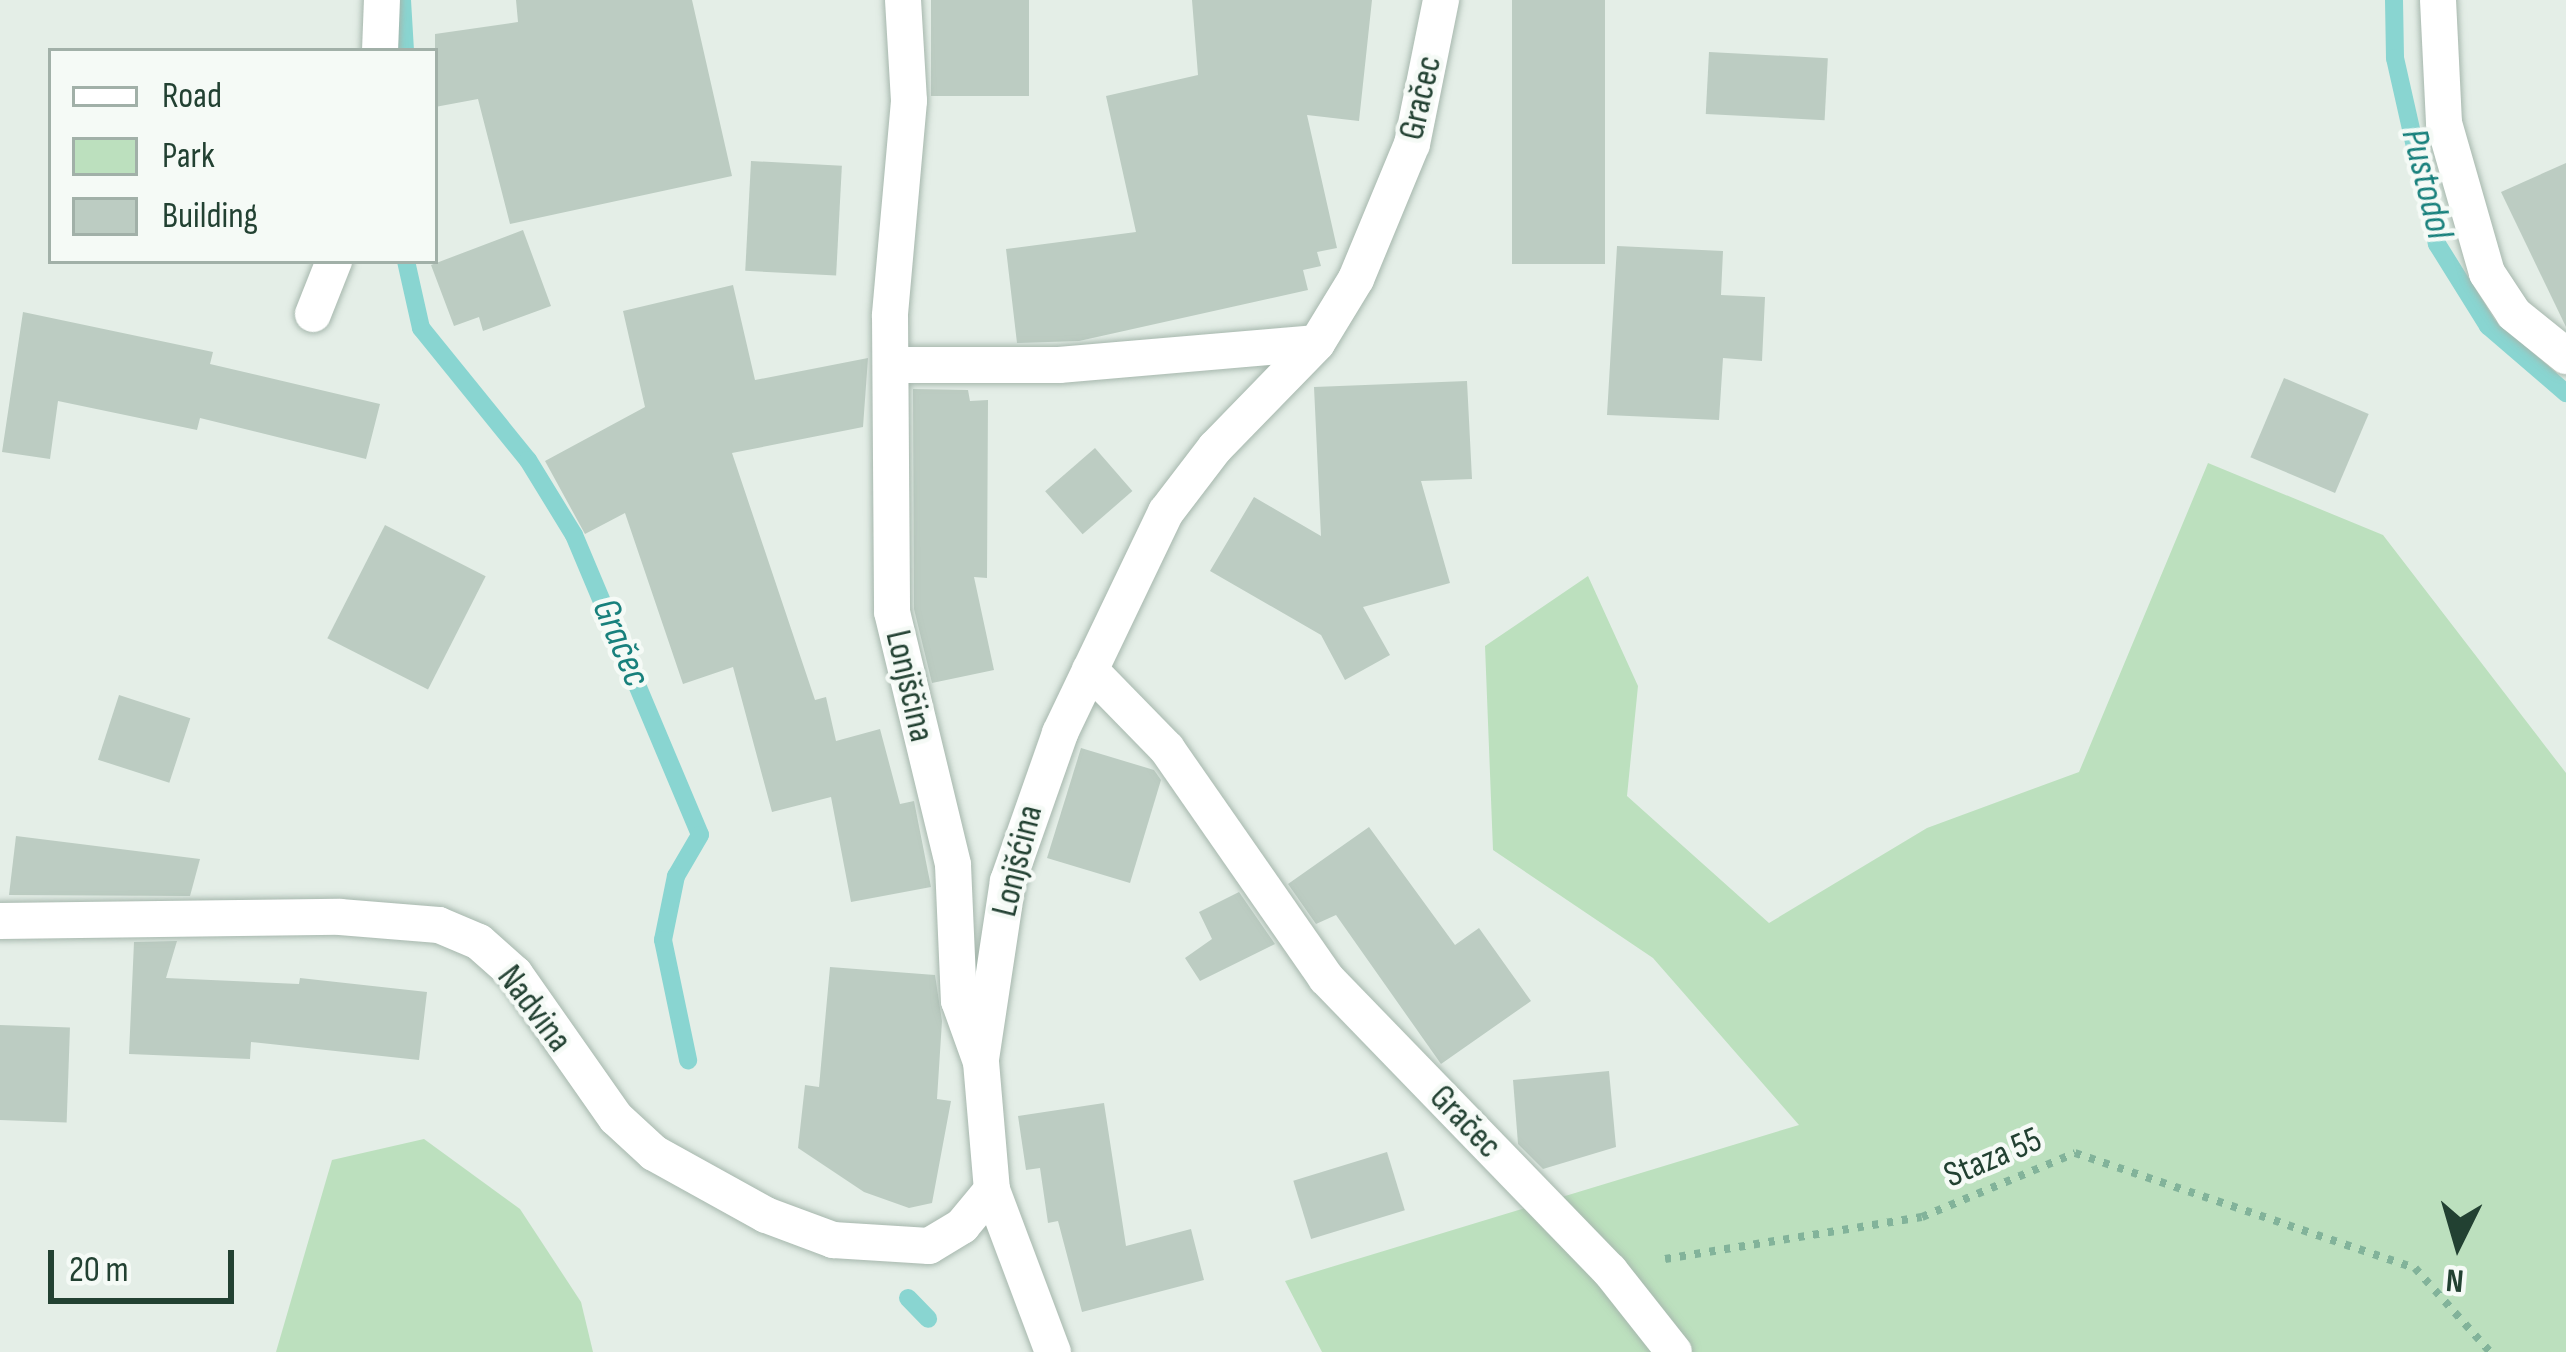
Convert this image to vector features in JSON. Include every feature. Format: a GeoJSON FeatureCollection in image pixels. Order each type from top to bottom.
{"type":"FeatureCollection","features":[{"type":"Feature","properties":{"kind":"street"},"geometry":{"type":"LineString","coordinates":[[380,48],[382,0]]}},
{"type":"Feature","properties":{"kind":"street","name":"Lonjščina"},"geometry":{"type":"LineString","coordinates":[[904,0],[908,166],[892,364],[892,612],[953,866],[959,1001],[981,1062],[992,1190],[1054,1352]]}},
{"type":"Feature","properties":{"kind":"street","name":"Gračec"},"geometry":{"type":"LineString","coordinates":[[1441,0],[1393,196],[1317,343],[1215,448],[1166,512],[1090,670],[1167,749],[1327,978],[1610,1271],[1674,1352]]}},
{"type":"Feature","properties":{"kind":"street"},"geometry":{"type":"LineString","coordinates":[[2438,0],[2444,123],[2479,251],[2514,314],[2566,356]]}},
{"type":"Feature","properties":{"kind":"street"},"geometry":{"type":"LineString","coordinates":[[314,314],[333,264]]}},
{"type":"Feature","properties":{"kind":"street"},"geometry":{"type":"LineString","coordinates":[[892,364],[1059,365],[1317,343]]}},
{"type":"Feature","properties":{"kind":"street","name":"Lonjšćina"},"geometry":{"type":"LineString","coordinates":[[981,1062],[1008,880],[1030,802],[1090,670]]}},
{"type":"Feature","properties":{"kind":"street","name":"Nadvina"},"geometry":{"type":"LineString","coordinates":[[0,921],[340,917],[439,925],[479,942],[515,974],[616,1118],[654,1153],[766,1215],[832,1240],[929,1246],[962,1226],[992,1190]]}},
{"type":"Feature","properties":{"kind":"path","name":"Staza 55"},"geometry":{"type":"LineString","coordinates":[[1610,1271],[1922,1217],[2075,1153],[2415,1268],[2490,1352]]}},
{"type":"Feature","properties":{"kind":"green space"},"geometry":{"type":"Polygon","coordinates":[[[2208,463],[2383,535],[2566,773],[2566,1352],[1322,1352],[1285,1281],[1799,1125],[1653,958],[1493,850],[1485,646],[1588,576],[1638,686],[1627,796],[1769,923],[1927,828],[2079,772],[2208,463]]]}},
{"type":"Feature","properties":{"kind":"green space"},"geometry":{"type":"Polygon","coordinates":[[[424,1139],[520,1209],[581,1302],[593,1352],[276,1352],[332,1160],[424,1139]]]}},
{"type":"Feature","properties":{"kind":"building"},"geometry":{"type":"Polygon","coordinates":[[[516,0],[692,0],[732,176],[510,224],[478,99],[438,106],[435,34],[518,22],[516,0]]]}},
{"type":"Feature","properties":{"kind":"building"},"geometry":{"type":"Polygon","coordinates":[[[931,0],[1029,0],[1029,96],[931,96],[931,0]]]}},
{"type":"Feature","properties":{"kind":"building"},"geometry":{"type":"Polygon","coordinates":[[[1192,0],[1372,0],[1359,121],[1307,115],[1337,248],[1317,252],[1321,266],[1303,270],[1308,290],[1079,341],[1017,343],[1006,249],[1136,232],[1106,96],[1198,75],[1192,0]]]}},
{"type":"Feature","properties":{"kind":"building"},"geometry":{"type":"Polygon","coordinates":[[[1512,0],[1605,0],[1605,264],[1512,264],[1512,0]]]}},
{"type":"Feature","properties":{"kind":"building"},"geometry":{"type":"Polygon","coordinates":[[[1709,52],[1828,58],[1825,120],[1706,114],[1709,52]]]}},
{"type":"Feature","properties":{"kind":"building"},"geometry":{"type":"Polygon","coordinates":[[[751,161],[842,166],[836,276],[745,271],[751,161]]]}},
{"type":"Feature","properties":{"kind":"building"},"geometry":{"type":"Polygon","coordinates":[[[2566,163],[2566,327],[2501,192],[2566,163]]]}},
{"type":"Feature","properties":{"kind":"building"},"geometry":{"type":"Polygon","coordinates":[[[523,230],[551,306],[483,331],[479,317],[454,326],[431,265],[523,230]]]}},
{"type":"Feature","properties":{"kind":"building"},"geometry":{"type":"Polygon","coordinates":[[[1617,246],[1723,251],[1721,295],[1765,297],[1762,361],[1723,358],[1719,420],[1607,415],[1617,246]]]}},
{"type":"Feature","properties":{"kind":"building"},"geometry":{"type":"Polygon","coordinates":[[[733,285],[755,380],[868,358],[863,427],[732,453],[815,700],[826,697],[836,741],[880,729],[900,804],[914,801],[931,887],[851,902],[831,797],[772,812],[733,667],[683,684],[625,513],[585,534],[545,461],[645,407],[623,311],[733,285]]]}},
{"type":"Feature","properties":{"kind":"building"},"geometry":{"type":"Polygon","coordinates":[[[23,312],[213,352],[210,364],[380,404],[366,459],[200,418],[197,430],[58,401],[50,459],[2,452],[23,312]]]}},
{"type":"Feature","properties":{"kind":"building"},"geometry":{"type":"Polygon","coordinates":[[[2284,378],[2369,414],[2335,493],[2250,457],[2284,378]]]}},
{"type":"Feature","properties":{"kind":"building"},"geometry":{"type":"Polygon","coordinates":[[[1467,381],[1472,479],[1421,481],[1450,583],[1363,607],[1390,655],[1345,680],[1321,635],[1210,571],[1254,497],[1321,536],[1314,387],[1467,381]]]}},
{"type":"Feature","properties":{"kind":"building"},"geometry":{"type":"Polygon","coordinates":[[[913,389],[968,390],[970,401],[988,400],[987,578],[974,577],[994,670],[932,683],[914,609],[913,389]]]}},
{"type":"Feature","properties":{"kind":"building"},"geometry":{"type":"Polygon","coordinates":[[[1095,448],[1132,491],[1083,534],[1045,491],[1095,448]]]}},
{"type":"Feature","properties":{"kind":"building"},"geometry":{"type":"Polygon","coordinates":[[[385,525],[486,576],[428,689],[327,638],[385,525]]]}},
{"type":"Feature","properties":{"kind":"building"},"geometry":{"type":"Polygon","coordinates":[[[119,695],[190,718],[169,783],[98,760],[119,695]]]}},
{"type":"Feature","properties":{"kind":"building"},"geometry":{"type":"Polygon","coordinates":[[[1081,748],[1154,770],[1161,780],[1130,883],[1047,858],[1081,748]]]}},
{"type":"Feature","properties":{"kind":"building"},"geometry":{"type":"Polygon","coordinates":[[[1369,827],[1455,945],[1479,928],[1531,1001],[1441,1064],[1336,915],[1316,924],[1288,884],[1369,827]]]}},
{"type":"Feature","properties":{"kind":"building"},"geometry":{"type":"Polygon","coordinates":[[[16,836],[200,859],[190,896],[9,895],[16,836]]]}},
{"type":"Feature","properties":{"kind":"building"},"geometry":{"type":"Polygon","coordinates":[[[1239,892],[1275,944],[1200,981],[1185,958],[1212,939],[1199,912],[1239,892]]]}},
{"type":"Feature","properties":{"kind":"building"},"geometry":{"type":"Polygon","coordinates":[[[177,941],[166,978],[299,984],[300,978],[427,992],[419,1060],[251,1042],[250,1059],[129,1054],[134,942],[177,941]]]}},
{"type":"Feature","properties":{"kind":"building"},"geometry":{"type":"Polygon","coordinates":[[[830,967],[935,975],[942,1021],[937,1099],[951,1101],[932,1203],[909,1208],[864,1192],[798,1148],[805,1085],[819,1087],[830,967]]]}},
{"type":"Feature","properties":{"kind":"building"},"geometry":{"type":"Polygon","coordinates":[[[0,1025],[70,1027],[67,1122],[0,1120],[0,1025]]]}},
{"type":"Feature","properties":{"kind":"building"},"geometry":{"type":"Polygon","coordinates":[[[1609,1071],[1616,1147],[1543,1169],[1518,1144],[1513,1080],[1609,1071]]]}},
{"type":"Feature","properties":{"kind":"building"},"geometry":{"type":"Polygon","coordinates":[[[1104,1103],[1126,1246],[1191,1229],[1204,1280],[1082,1312],[1058,1221],[1048,1223],[1040,1168],[1026,1170],[1018,1116],[1104,1103]]]}},
{"type":"Feature","properties":{"kind":"building"},"geometry":{"type":"Polygon","coordinates":[[[1387,1152],[1405,1210],[1311,1239],[1293,1181],[1387,1152]]]}},
{"type":"Feature","properties":{"kind":"waterway","name":"Gračec"},"geometry":{"type":"LineString","coordinates":[[402,0],[405,48]]}},
{"type":"Feature","properties":{"kind":"waterway","name":"Pustodol"},"geometry":{"type":"LineString","coordinates":[[2394,0],[2395,58],[2437,244],[2488,326],[2566,393]]}},
{"type":"Feature","properties":{"kind":"waterway","name":"Gračec"},"geometry":{"type":"LineString","coordinates":[[407,264],[421,328],[528,460],[574,535],[700,835],[676,876],[663,940],[688,1060]]}},
{"type":"Feature","properties":{"kind":"waterway","name":"Gračec"},"geometry":{"type":"LineString","coordinates":[[908,1298],[928,1319]]}}]}
